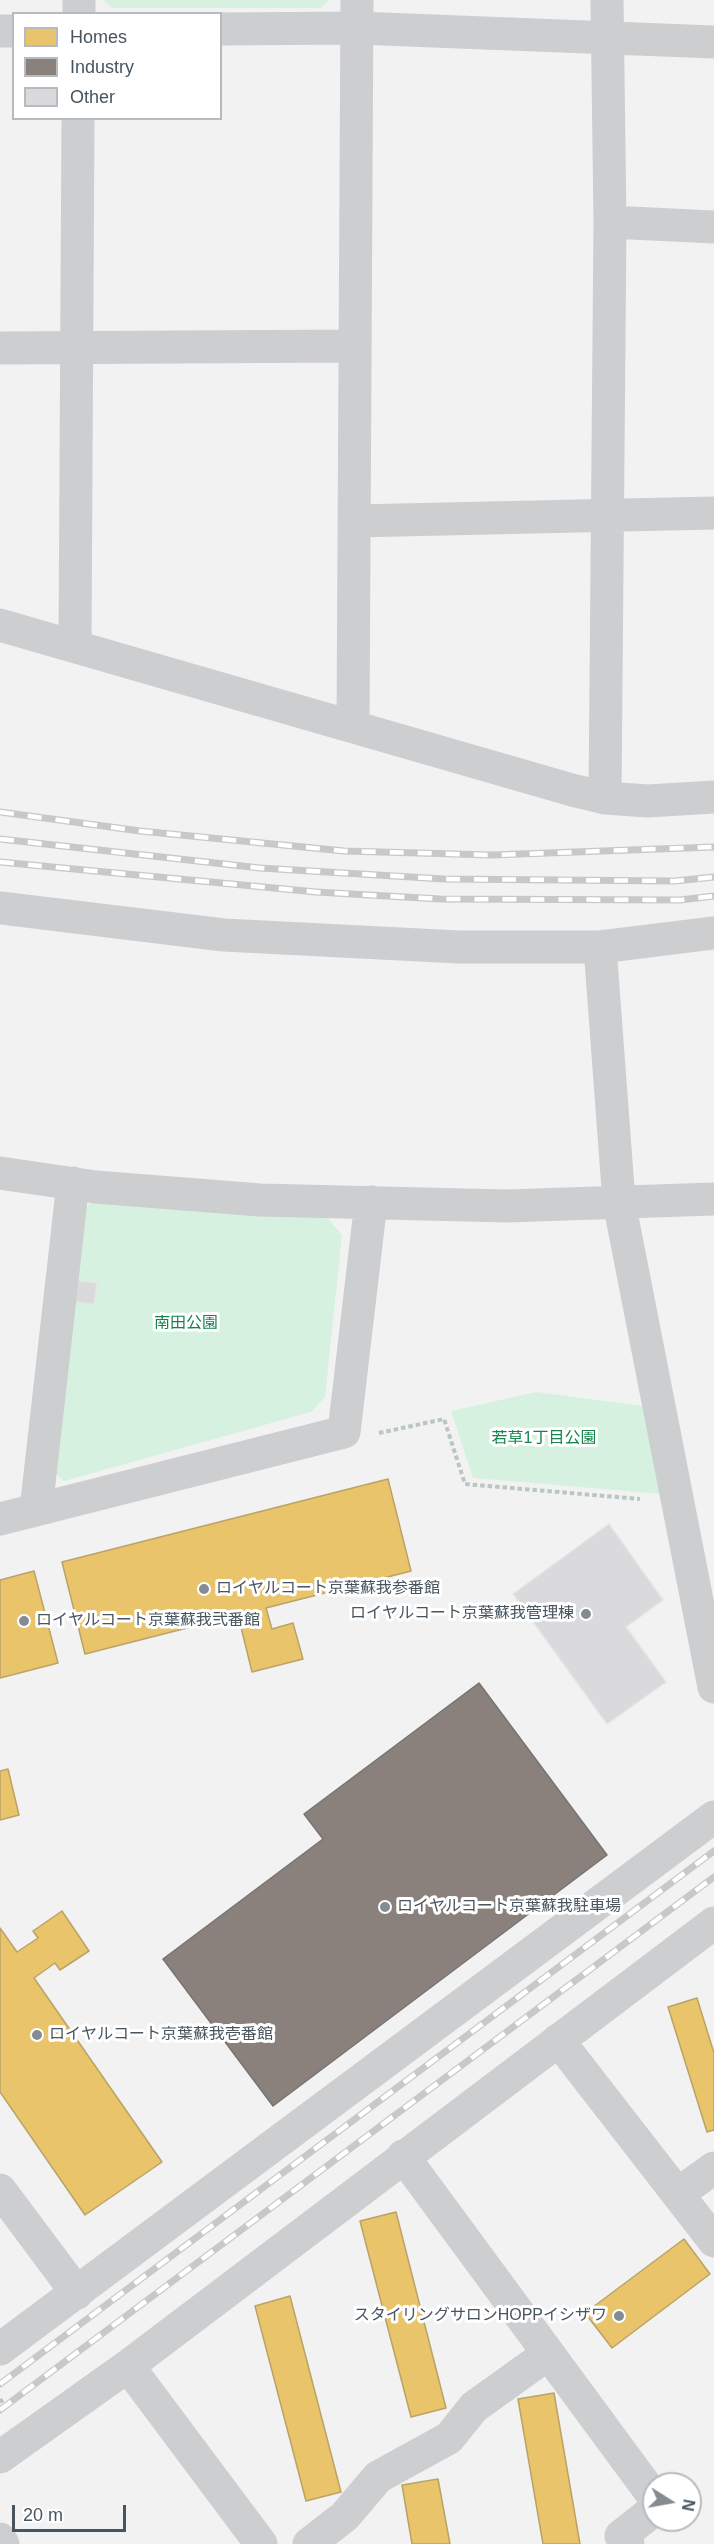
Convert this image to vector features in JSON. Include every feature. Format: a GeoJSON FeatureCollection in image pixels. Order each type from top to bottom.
{"type":"FeatureCollection","features":[{"type":"Feature","properties":{"kind":"street"},"geometry":{"type":"LineString","coordinates":[[605,798],[610,222],[607,0]]}},
{"type":"Feature","properties":{"kind":"street"},"geometry":{"type":"LineString","coordinates":[[353,726],[357,14]]}},
{"type":"Feature","properties":{"kind":"street"},"geometry":{"type":"LineString","coordinates":[[222,29],[357,14],[607,37],[714,42]]}},
{"type":"Feature","properties":{"kind":"street"},"geometry":{"type":"LineString","coordinates":[[75,645],[78,120]]}},
{"type":"Feature","properties":{"kind":"street"},"geometry":{"type":"LineString","coordinates":[[610,222],[714,227]]}},
{"type":"Feature","properties":{"kind":"street"},"geometry":{"type":"LineString","coordinates":[[0,348],[355,346]]}},
{"type":"Feature","properties":{"kind":"street"},"geometry":{"type":"LineString","coordinates":[[354,521],[714,513]]}},
{"type":"Feature","properties":{"kind":"street"},"geometry":{"type":"LineString","coordinates":[[0,625],[605,798],[648,801],[714,797]]}},
{"type":"Feature","properties":{"kind":"street"},"geometry":{"type":"LineString","coordinates":[[0,908],[224,934],[459,948],[600,947],[714,933]]}},
{"type":"Feature","properties":{"kind":"street"},"geometry":{"type":"LineString","coordinates":[[600,947],[619,1202],[714,1687]]}},
{"type":"Feature","properties":{"kind":"street"},"geometry":{"type":"LineString","coordinates":[[0,1173],[73,1183],[260,1200],[507,1206],[714,1199]]}},
{"type":"Feature","properties":{"kind":"street"},"geometry":{"type":"LineString","coordinates":[[36,1510],[73,1183]]}},
{"type":"Feature","properties":{"kind":"street"},"geometry":{"type":"LineString","coordinates":[[0,1519],[344,1432],[371,1202]]}},
{"type":"Feature","properties":{"kind":"street"},"geometry":{"type":"LineString","coordinates":[[0,2349],[714,1817]]}},
{"type":"Feature","properties":{"kind":"street"},"geometry":{"type":"LineString","coordinates":[[0,2457],[128,2366],[714,1923]]}},
{"type":"Feature","properties":{"kind":"street"},"geometry":{"type":"LineString","coordinates":[[558,2040],[714,2241]]}},
{"type":"Feature","properties":{"kind":"street"},"geometry":{"type":"LineString","coordinates":[[403,2156],[642,2482]]}},
{"type":"Feature","properties":{"kind":"street"},"geometry":{"type":"LineString","coordinates":[[679,2193],[714,2168]]}},
{"type":"Feature","properties":{"kind":"street"},"geometry":{"type":"LineString","coordinates":[[0,2190],[77,2293]]}},
{"type":"Feature","properties":{"kind":"street"},"geometry":{"type":"LineString","coordinates":[[309,2544],[345,2516],[378,2477],[449,2439],[474,2407],[548,2354]]}},
{"type":"Feature","properties":{"kind":"street"},"geometry":{"type":"LineString","coordinates":[[128,2366],[261,2544]]}},
{"type":"Feature","properties":{"kind":"street"},"geometry":{"type":"LineString","coordinates":[[628,2544],[621,2536],[642,2519]]}},
{"type":"Feature","properties":{"kind":"street"},"geometry":{"type":"LineString","coordinates":[[0,2539],[3,2544]]}},
{"type":"Feature","properties":{"kind":"path"},"geometry":{"type":"LineString","coordinates":[[344,1432],[359,1437],[444,1419],[465,1484],[678,1502]]}},
{"type":"Feature","properties":{"kind":"green space"},"geometry":{"type":"Polygon","coordinates":[[[103,0],[329,0],[321,8],[112,8],[103,0]]]}},
{"type":"Feature","properties":{"kind":"green space","name":"南田公園"},"geometry":{"type":"Polygon","coordinates":[[[94,1197],[327,1217],[342,1235],[325,1397],[311,1412],[64,1481],[46,1464],[78,1220],[94,1197]]]}},
{"type":"Feature","properties":{"kind":"green space","name":"若草1丁目公園"},"geometry":{"type":"Polygon","coordinates":[[[536,1392],[644,1406],[662,1494],[473,1478],[451,1411],[536,1392]]]}},
{"type":"Feature","properties":{"kind":"building: Homes","name":"ロイヤルコート京葉蘇我参番館"},"geometry":{"type":"Polygon","coordinates":[[[388,1479],[411,1571],[266,1608],[272,1629],[293,1623],[303,1659],[252,1672],[238,1615],[85,1654],[62,1562],[388,1479]]]}},
{"type":"Feature","properties":{"kind":"building: Homes","name":"ロイヤルコート京葉蘇我弐番館"},"geometry":{"type":"Polygon","coordinates":[[[34,1571],[58,1663],[0,1678],[0,1580],[34,1571]]]}},
{"type":"Feature","properties":{"kind":"building: Homes"},"geometry":{"type":"Polygon","coordinates":[[[8,1769],[19,1815],[0,1820],[0,1771],[8,1769]]]}},
{"type":"Feature","properties":{"kind":"building: Homes","name":"ロイヤルコート京葉蘇我壱番館"},"geometry":{"type":"Polygon","coordinates":[[[62,1911],[89,1951],[60,1970],[55,1963],[34,1978],[162,2162],[85,2215],[0,2092],[0,1928],[17,1952],[38,1938],[33,1931],[62,1911]]]}},
{"type":"Feature","properties":{"kind":"building: Homes"},"geometry":{"type":"Polygon","coordinates":[[[697,1998],[714,2053],[714,2130],[707,2132],[668,2007],[697,1998]]]}},
{"type":"Feature","properties":{"kind":"building: Homes"},"geometry":{"type":"Polygon","coordinates":[[[396,2212],[446,2408],[411,2417],[360,2221],[396,2212]]]}},
{"type":"Feature","properties":{"kind":"building: Homes"},"geometry":{"type":"Polygon","coordinates":[[[684,2239],[710,2274],[612,2348],[585,2313],[684,2239]]]}},
{"type":"Feature","properties":{"kind":"building: Homes"},"geometry":{"type":"Polygon","coordinates":[[[290,2296],[341,2492],[306,2501],[255,2306],[290,2296]]]}},
{"type":"Feature","properties":{"kind":"building: Homes"},"geometry":{"type":"Polygon","coordinates":[[[554,2393],[580,2544],[543,2544],[518,2399],[554,2393]]]}},
{"type":"Feature","properties":{"kind":"building: Homes"},"geometry":{"type":"Polygon","coordinates":[[[438,2479],[450,2544],[412,2544],[402,2485],[438,2479]]]}},
{"type":"Feature","properties":{"kind":"building: Industry","name":"ロイヤルコート京葉蘇我駐車場"},"geometry":{"type":"Polygon","coordinates":[[[479,1683],[607,1855],[273,2106],[163,1959],[323,1839],[304,1814],[479,1683]]]}},
{"type":"Feature","properties":{"kind":"building: Other"},"geometry":{"type":"Polygon","coordinates":[[[77,1281],[97,1283],[94,1304],[75,1302],[77,1281]]]}},
{"type":"Feature","properties":{"kind":"building: Other","name":"ロイヤルコート京葉蘇我管理棟"},"geometry":{"type":"Polygon","coordinates":[[[609,1524],[663,1600],[626,1627],[666,1682],[607,1724],[513,1594],[609,1524]]]}},
{"type":"Feature","properties":{"kind":"railway"},"geometry":{"type":"LineString","coordinates":[[0,812],[140,831],[344,851],[492,855],[714,847]]}},
{"type":"Feature","properties":{"kind":"railway"},"geometry":{"type":"LineString","coordinates":[[0,839],[260,868],[444,879],[675,881],[714,877]]}},
{"type":"Feature","properties":{"kind":"railway"},"geometry":{"type":"LineString","coordinates":[[0,862],[316,892],[440,899],[680,900],[714,896]]}},
{"type":"Feature","properties":{"kind":"railway"},"geometry":{"type":"LineString","coordinates":[[0,2384],[714,1851]]}},
{"type":"Feature","properties":{"kind":"railway"},"geometry":{"type":"LineString","coordinates":[[0,2410],[714,1877]]}},
{"type":"Feature","properties":{"kind":"place","name":"ロイヤルコート京葉蘇我参番館"},"geometry":{"type":"Point","coordinates":[204,1589]}},
{"type":"Feature","properties":{"kind":"place","name":"ロイヤルコート京葉蘇我管理棟"},"geometry":{"type":"Point","coordinates":[586,1614]}},
{"type":"Feature","properties":{"kind":"place","name":"ロイヤルコート京葉蘇我弐番館"},"geometry":{"type":"Point","coordinates":[24,1621]}},
{"type":"Feature","properties":{"kind":"place","name":"ロイヤルコート京葉蘇我駐車場"},"geometry":{"type":"Point","coordinates":[385,1907]}},
{"type":"Feature","properties":{"kind":"place","name":"ロイヤルコート京葉蘇我壱番館"},"geometry":{"type":"Point","coordinates":[37,2035]}},
{"type":"Feature","properties":{"kind":"place","name":"スタイリングサロンHOPPイシザワ"},"geometry":{"type":"Point","coordinates":[619,2316]}}]}
